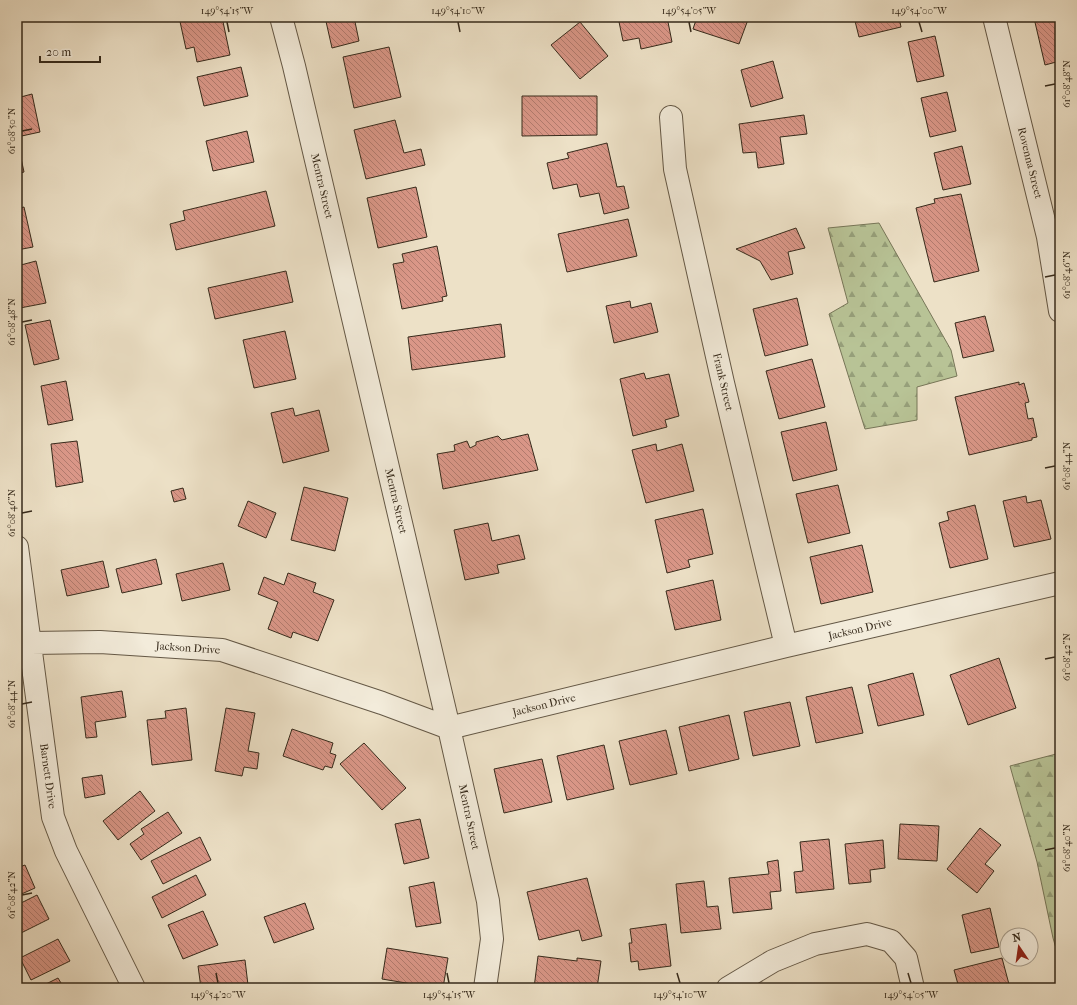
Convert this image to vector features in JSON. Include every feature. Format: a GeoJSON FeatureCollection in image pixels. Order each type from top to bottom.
{"type":"FeatureCollection","features":[{"type":"Feature","properties":{"kind":"street","name":"Mentra Street"},"geometry":{"type":"LineString","coordinates":[[281,17],[296,74],[488,901],[492,939],[485,988]]}},
{"type":"Feature","properties":{"kind":"street","name":"Rovenna Street"},"geometry":{"type":"LineString","coordinates":[[994,17],[1048,237],[1060,311]]}},
{"type":"Feature","properties":{"kind":"street","name":"Frank Street"},"geometry":{"type":"LineString","coordinates":[[671,117],[675,169],[786,646]]}},
{"type":"Feature","properties":{"kind":"street","name":"Barnett Drive"},"geometry":{"type":"LineString","coordinates":[[17,547],[53,817],[66,850],[134,988]]}},
{"type":"Feature","properties":{"kind":"street","name":"Jackson Drive"},"geometry":{"type":"LineString","coordinates":[[30,643],[100,642],[222,650],[382,702],[449,728],[786,646],[1060,583]]}},
{"type":"Feature","properties":{"kind":"street"},"geometry":{"type":"LineString","coordinates":[[728,988],[773,961],[815,944],[867,934],[896,935],[906,958],[913,988]]}},
{"type":"Feature","properties":{"kind":"green space"},"geometry":{"type":"Polygon","coordinates":[[[879,223],[951,350],[957,376],[917,387],[917,420],[865,429],[829,314],[848,303],[828,228],[879,223]]]}},
{"type":"Feature","properties":{"kind":"green space"},"geometry":{"type":"Polygon","coordinates":[[[1060,753],[1060,962],[1053,938],[1037,862],[1010,766],[1060,753]]]}},
{"type":"Feature","properties":{"kind":"building"},"geometry":{"type":"Polygon","coordinates":[[[179,17],[222,17],[230,55],[197,62],[194,47],[186,49],[179,17]]]}},
{"type":"Feature","properties":{"kind":"building"},"geometry":{"type":"Polygon","coordinates":[[[325,17],[354,17],[359,41],[332,48],[325,17]]]}},
{"type":"Feature","properties":{"kind":"building"},"geometry":{"type":"Polygon","coordinates":[[[618,17],[667,17],[672,42],[641,49],[639,38],[623,41],[618,17]]]}},
{"type":"Feature","properties":{"kind":"building"},"geometry":{"type":"Polygon","coordinates":[[[697,17],[749,17],[739,44],[693,29],[697,17]]]}},
{"type":"Feature","properties":{"kind":"building"},"geometry":{"type":"Polygon","coordinates":[[[854,17],[899,17],[901,27],[859,37],[854,17]]]}},
{"type":"Feature","properties":{"kind":"building"},"geometry":{"type":"Polygon","coordinates":[[[1060,17],[1060,61],[1045,65],[1034,18],[1060,17]]]}},
{"type":"Feature","properties":{"kind":"building"},"geometry":{"type":"Polygon","coordinates":[[[580,22],[608,56],[580,79],[551,45],[580,22]]]}},
{"type":"Feature","properties":{"kind":"building"},"geometry":{"type":"Polygon","coordinates":[[[935,36],[944,76],[917,82],[908,42],[935,36]]]}},
{"type":"Feature","properties":{"kind":"building"},"geometry":{"type":"Polygon","coordinates":[[[389,47],[401,97],[354,108],[343,57],[389,47]]]}},
{"type":"Feature","properties":{"kind":"building"},"geometry":{"type":"Polygon","coordinates":[[[773,61],[783,98],[751,107],[741,70],[773,61]]]}},
{"type":"Feature","properties":{"kind":"building"},"geometry":{"type":"Polygon","coordinates":[[[241,67],[248,96],[204,106],[197,77],[241,67]]]}},
{"type":"Feature","properties":{"kind":"building"},"geometry":{"type":"Polygon","coordinates":[[[1060,79],[1060,100],[1055,80],[1060,79]]]}},
{"type":"Feature","properties":{"kind":"building"},"geometry":{"type":"Polygon","coordinates":[[[947,92],[956,131],[930,137],[921,98],[947,92]]]}},
{"type":"Feature","properties":{"kind":"building"},"geometry":{"type":"Polygon","coordinates":[[[32,94],[40,132],[17,137],[17,98],[32,94]]]}},
{"type":"Feature","properties":{"kind":"building"},"geometry":{"type":"Polygon","coordinates":[[[522,96],[597,96],[597,135],[522,136],[522,96]]]}},
{"type":"Feature","properties":{"kind":"building"},"geometry":{"type":"Polygon","coordinates":[[[804,115],[807,134],[780,137],[784,164],[758,168],[756,152],[743,153],[739,124],[804,115]]]}},
{"type":"Feature","properties":{"kind":"building"},"geometry":{"type":"Polygon","coordinates":[[[395,120],[404,153],[421,149],[425,165],[366,179],[354,130],[395,120]]]}},
{"type":"Feature","properties":{"kind":"building"},"geometry":{"type":"Polygon","coordinates":[[[247,131],[254,162],[213,171],[206,141],[247,131]]]}},
{"type":"Feature","properties":{"kind":"building"},"geometry":{"type":"Polygon","coordinates":[[[607,143],[617,187],[624,186],[629,208],[604,214],[599,193],[580,197],[577,184],[553,189],[547,163],[569,158],[567,153],[607,143]]]}},
{"type":"Feature","properties":{"kind":"building"},"geometry":{"type":"Polygon","coordinates":[[[962,146],[971,184],[943,190],[934,153],[962,146]]]}},
{"type":"Feature","properties":{"kind":"building"},"geometry":{"type":"Polygon","coordinates":[[[19,149],[24,172],[17,174],[17,150],[19,149]]]}},
{"type":"Feature","properties":{"kind":"building"},"geometry":{"type":"Polygon","coordinates":[[[416,187],[427,237],[378,248],[367,198],[416,187]]]}},
{"type":"Feature","properties":{"kind":"building"},"geometry":{"type":"Polygon","coordinates":[[[266,191],[275,226],[176,250],[170,224],[185,220],[183,211],[266,191]]]}},
{"type":"Feature","properties":{"kind":"building"},"geometry":{"type":"Polygon","coordinates":[[[961,194],[979,271],[934,282],[916,208],[935,203],[934,199],[961,194]]]}},
{"type":"Feature","properties":{"kind":"building"},"geometry":{"type":"Polygon","coordinates":[[[24,207],[33,247],[17,250],[17,209],[24,207]]]}},
{"type":"Feature","properties":{"kind":"building"},"geometry":{"type":"Polygon","coordinates":[[[628,219],[637,256],[567,272],[558,234],[628,219]]]}},
{"type":"Feature","properties":{"kind":"building"},"geometry":{"type":"Polygon","coordinates":[[[796,228],[805,248],[788,252],[793,274],[771,280],[760,261],[736,249],[796,228]]]}},
{"type":"Feature","properties":{"kind":"building"},"geometry":{"type":"Polygon","coordinates":[[[437,246],[447,296],[442,297],[443,301],[402,309],[393,264],[404,262],[402,254],[437,246]]]}},
{"type":"Feature","properties":{"kind":"building"},"geometry":{"type":"Polygon","coordinates":[[[36,261],[46,303],[20,308],[17,295],[17,266],[36,261]]]}},
{"type":"Feature","properties":{"kind":"building"},"geometry":{"type":"Polygon","coordinates":[[[286,271],[293,302],[215,319],[208,288],[286,271]]]}},
{"type":"Feature","properties":{"kind":"building"},"geometry":{"type":"Polygon","coordinates":[[[797,298],[808,345],[765,356],[753,309],[797,298]]]}},
{"type":"Feature","properties":{"kind":"building"},"geometry":{"type":"Polygon","coordinates":[[[630,301],[631,308],[651,303],[658,332],[614,343],[606,306],[630,301]]]}},
{"type":"Feature","properties":{"kind":"building"},"geometry":{"type":"Polygon","coordinates":[[[985,316],[994,351],[963,358],[955,323],[985,316]]]}},
{"type":"Feature","properties":{"kind":"building"},"geometry":{"type":"Polygon","coordinates":[[[50,320],[59,359],[34,365],[25,325],[50,320]]]}},
{"type":"Feature","properties":{"kind":"building"},"geometry":{"type":"Polygon","coordinates":[[[501,324],[505,357],[412,370],[408,337],[501,324]]]}},
{"type":"Feature","properties":{"kind":"building"},"geometry":{"type":"Polygon","coordinates":[[[285,331],[296,379],[254,388],[243,340],[285,331]]]}},
{"type":"Feature","properties":{"kind":"building"},"geometry":{"type":"Polygon","coordinates":[[[812,359],[825,407],[779,419],[766,371],[812,359]]]}},
{"type":"Feature","properties":{"kind":"building"},"geometry":{"type":"Polygon","coordinates":[[[644,373],[646,379],[669,374],[679,416],[665,420],[667,427],[633,436],[620,379],[644,373]]]}},
{"type":"Feature","properties":{"kind":"building"},"geometry":{"type":"Polygon","coordinates":[[[66,381],[73,420],[48,425],[41,386],[66,381]]]}},
{"type":"Feature","properties":{"kind":"building"},"geometry":{"type":"Polygon","coordinates":[[[1019,382],[1019,385],[1024,383],[1029,402],[1025,403],[1028,419],[1033,418],[1037,437],[1032,438],[1032,440],[969,455],[955,397],[1019,382]]]}},
{"type":"Feature","properties":{"kind":"building"},"geometry":{"type":"Polygon","coordinates":[[[293,408],[295,416],[319,410],[329,451],[283,463],[271,413],[293,408]]]}},
{"type":"Feature","properties":{"kind":"building"},"geometry":{"type":"Polygon","coordinates":[[[826,422],[837,470],[793,481],[781,432],[826,422]]]}},
{"type":"Feature","properties":{"kind":"building"},"geometry":{"type":"Polygon","coordinates":[[[528,434],[538,470],[443,489],[437,454],[455,451],[454,445],[467,441],[470,448],[476,445],[476,442],[498,436],[502,440],[528,434]]]}},
{"type":"Feature","properties":{"kind":"building"},"geometry":{"type":"Polygon","coordinates":[[[77,441],[83,482],[56,487],[51,444],[77,441]]]}},
{"type":"Feature","properties":{"kind":"building"},"geometry":{"type":"Polygon","coordinates":[[[656,444],[657,451],[682,444],[694,491],[646,503],[632,450],[656,444]]]}},
{"type":"Feature","properties":{"kind":"building"},"geometry":{"type":"Polygon","coordinates":[[[838,485],[850,533],[808,543],[796,494],[838,485]]]}},
{"type":"Feature","properties":{"kind":"building"},"geometry":{"type":"Polygon","coordinates":[[[304,487],[348,498],[335,551],[291,540],[304,487]]]}},
{"type":"Feature","properties":{"kind":"building"},"geometry":{"type":"Polygon","coordinates":[[[183,488],[186,499],[174,502],[171,491],[183,488]]]}},
{"type":"Feature","properties":{"kind":"building"},"geometry":{"type":"Polygon","coordinates":[[[1026,496],[1027,503],[1041,500],[1051,539],[1014,547],[1003,501],[1026,496]]]}},
{"type":"Feature","properties":{"kind":"building"},"geometry":{"type":"Polygon","coordinates":[[[248,501],[276,513],[266,538],[238,526],[248,501]]]}},
{"type":"Feature","properties":{"kind":"building"},"geometry":{"type":"Polygon","coordinates":[[[975,505],[988,559],[950,568],[939,523],[949,520],[947,512],[975,505]]]}},
{"type":"Feature","properties":{"kind":"building"},"geometry":{"type":"Polygon","coordinates":[[[703,509],[713,554],[688,560],[690,567],[667,573],[655,520],[703,509]]]}},
{"type":"Feature","properties":{"kind":"building"},"geometry":{"type":"Polygon","coordinates":[[[488,523],[492,541],[519,535],[525,559],[497,565],[499,573],[465,580],[454,530],[488,523]]]}},
{"type":"Feature","properties":{"kind":"building"},"geometry":{"type":"Polygon","coordinates":[[[862,545],[873,592],[821,604],[810,557],[862,545]]]}},
{"type":"Feature","properties":{"kind":"building"},"geometry":{"type":"Polygon","coordinates":[[[156,559],[162,584],[122,593],[116,569],[156,559]]]}},
{"type":"Feature","properties":{"kind":"building"},"geometry":{"type":"Polygon","coordinates":[[[103,561],[109,587],[67,596],[61,570],[103,561]]]}},
{"type":"Feature","properties":{"kind":"building"},"geometry":{"type":"Polygon","coordinates":[[[223,563],[230,590],[182,601],[176,574],[223,563]]]}},
{"type":"Feature","properties":{"kind":"building"},"geometry":{"type":"Polygon","coordinates":[[[288,573],[316,583],[313,592],[334,600],[318,641],[293,632],[291,638],[268,629],[278,602],[258,594],[264,577],[284,585],[288,573]]]}},
{"type":"Feature","properties":{"kind":"building"},"geometry":{"type":"Polygon","coordinates":[[[713,580],[721,620],[675,630],[666,591],[713,580]]]}},
{"type":"Feature","properties":{"kind":"building"},"geometry":{"type":"Polygon","coordinates":[[[999,658],[1016,708],[968,725],[950,675],[999,658]]]}},
{"type":"Feature","properties":{"kind":"building"},"geometry":{"type":"Polygon","coordinates":[[[913,673],[924,715],[878,726],[868,685],[913,673]]]}},
{"type":"Feature","properties":{"kind":"building"},"geometry":{"type":"Polygon","coordinates":[[[852,687],[863,733],[816,743],[806,697],[852,687]]]}},
{"type":"Feature","properties":{"kind":"building"},"geometry":{"type":"Polygon","coordinates":[[[122,691],[126,717],[95,722],[97,737],[86,738],[81,697],[122,691]]]}},
{"type":"Feature","properties":{"kind":"building"},"geometry":{"type":"Polygon","coordinates":[[[790,702],[800,746],[753,756],[744,712],[790,702]]]}},
{"type":"Feature","properties":{"kind":"building"},"geometry":{"type":"Polygon","coordinates":[[[186,708],[192,760],[152,765],[147,720],[166,718],[165,711],[186,708]]]}},
{"type":"Feature","properties":{"kind":"building"},"geometry":{"type":"Polygon","coordinates":[[[226,708],[255,713],[248,751],[259,753],[257,769],[244,767],[242,776],[215,771],[226,708]]]}},
{"type":"Feature","properties":{"kind":"building"},"geometry":{"type":"Polygon","coordinates":[[[729,715],[739,759],[689,771],[679,727],[729,715]]]}},
{"type":"Feature","properties":{"kind":"building"},"geometry":{"type":"Polygon","coordinates":[[[292,729],[333,743],[330,753],[336,755],[332,768],[325,766],[323,770],[283,756],[292,729]]]}},
{"type":"Feature","properties":{"kind":"building"},"geometry":{"type":"Polygon","coordinates":[[[666,730],[677,774],[630,785],[619,741],[666,730]]]}},
{"type":"Feature","properties":{"kind":"building"},"geometry":{"type":"Polygon","coordinates":[[[364,743],[406,788],[382,810],[340,764],[364,743]]]}},
{"type":"Feature","properties":{"kind":"building"},"geometry":{"type":"Polygon","coordinates":[[[604,745],[614,789],[567,800],[557,756],[604,745]]]}},
{"type":"Feature","properties":{"kind":"building"},"geometry":{"type":"Polygon","coordinates":[[[542,759],[552,802],[504,813],[494,769],[542,759]]]}},
{"type":"Feature","properties":{"kind":"building"},"geometry":{"type":"Polygon","coordinates":[[[102,775],[105,794],[85,798],[82,778],[102,775]]]}},
{"type":"Feature","properties":{"kind":"building"},"geometry":{"type":"Polygon","coordinates":[[[140,791],[155,811],[118,840],[103,821],[140,791]]]}},
{"type":"Feature","properties":{"kind":"building"},"geometry":{"type":"Polygon","coordinates":[[[168,812],[182,833],[141,860],[130,844],[144,834],[141,829],[168,812]]]}},
{"type":"Feature","properties":{"kind":"building"},"geometry":{"type":"Polygon","coordinates":[[[420,819],[429,858],[404,864],[395,824],[420,819]]]}},
{"type":"Feature","properties":{"kind":"building"},"geometry":{"type":"Polygon","coordinates":[[[900,824],[939,826],[937,861],[898,859],[900,824]]]}},
{"type":"Feature","properties":{"kind":"building"},"geometry":{"type":"Polygon","coordinates":[[[980,828],[1001,845],[985,864],[994,871],[977,893],[947,869],[980,828]]]}},
{"type":"Feature","properties":{"kind":"building"},"geometry":{"type":"Polygon","coordinates":[[[200,837],[211,860],[163,884],[151,861],[200,837]]]}},
{"type":"Feature","properties":{"kind":"building"},"geometry":{"type":"Polygon","coordinates":[[[829,839],[834,889],[796,893],[794,872],[803,871],[800,842],[829,839]]]}},
{"type":"Feature","properties":{"kind":"building"},"geometry":{"type":"Polygon","coordinates":[[[883,840],[885,868],[870,870],[871,882],[849,884],[845,844],[883,840]]]}},
{"type":"Feature","properties":{"kind":"building"},"geometry":{"type":"Polygon","coordinates":[[[778,860],[781,891],[770,892],[772,909],[733,913],[729,878],[769,874],[767,862],[778,860]]]}},
{"type":"Feature","properties":{"kind":"building"},"geometry":{"type":"Polygon","coordinates":[[[25,865],[35,888],[17,896],[17,868],[25,865]]]}},
{"type":"Feature","properties":{"kind":"building"},"geometry":{"type":"Polygon","coordinates":[[[196,875],[206,895],[162,918],[152,897],[196,875]]]}},
{"type":"Feature","properties":{"kind":"building"},"geometry":{"type":"Polygon","coordinates":[[[587,878],[602,936],[582,941],[579,930],[539,940],[527,892],[587,878]]]}},
{"type":"Feature","properties":{"kind":"building"},"geometry":{"type":"Polygon","coordinates":[[[704,881],[707,907],[718,906],[721,929],[681,933],[676,884],[704,881]]]}},
{"type":"Feature","properties":{"kind":"building"},"geometry":{"type":"Polygon","coordinates":[[[434,882],[441,923],[416,927],[409,887],[434,882]]]}},
{"type":"Feature","properties":{"kind":"building"},"geometry":{"type":"Polygon","coordinates":[[[37,895],[49,919],[17,935],[17,905],[37,895]]]}},
{"type":"Feature","properties":{"kind":"building"},"geometry":{"type":"Polygon","coordinates":[[[305,903],[314,929],[274,943],[264,917],[305,903]]]}},
{"type":"Feature","properties":{"kind":"building"},"geometry":{"type":"Polygon","coordinates":[[[990,908],[999,947],[971,953],[962,915],[990,908]]]}},
{"type":"Feature","properties":{"kind":"building"},"geometry":{"type":"Polygon","coordinates":[[[203,911],[218,945],[183,959],[168,925],[203,911]]]}},
{"type":"Feature","properties":{"kind":"building"},"geometry":{"type":"Polygon","coordinates":[[[666,924],[671,966],[639,970],[638,961],[631,962],[629,943],[632,943],[630,929],[666,924]]]}},
{"type":"Feature","properties":{"kind":"building"},"geometry":{"type":"Polygon","coordinates":[[[58,939],[70,961],[31,980],[20,958],[58,939]]]}},
{"type":"Feature","properties":{"kind":"building"},"geometry":{"type":"Polygon","coordinates":[[[387,948],[448,958],[443,988],[382,979],[387,948]]]}},
{"type":"Feature","properties":{"kind":"building"},"geometry":{"type":"Polygon","coordinates":[[[538,956],[577,961],[577,958],[601,961],[597,988],[534,988],[538,956]]]}},
{"type":"Feature","properties":{"kind":"building"},"geometry":{"type":"Polygon","coordinates":[[[999,959],[999,967],[1004,967],[1010,988],[959,988],[954,970],[999,959]]]}},
{"type":"Feature","properties":{"kind":"building"},"geometry":{"type":"Polygon","coordinates":[[[245,960],[248,985],[201,988],[198,966],[245,960]]]}},
{"type":"Feature","properties":{"kind":"building"},"geometry":{"type":"Polygon","coordinates":[[[58,978],[64,988],[38,988],[58,978]]]}},
{"type":"Feature","properties":{"kind":"building"},"geometry":{"type":"Polygon","coordinates":[[[861,984],[862,988],[845,988],[861,984]]]}},
{"type":"Feature","properties":{"kind":"building"},"geometry":{"type":"Polygon","coordinates":[[[844,985],[844,988],[832,988],[844,985]]]}}]}
